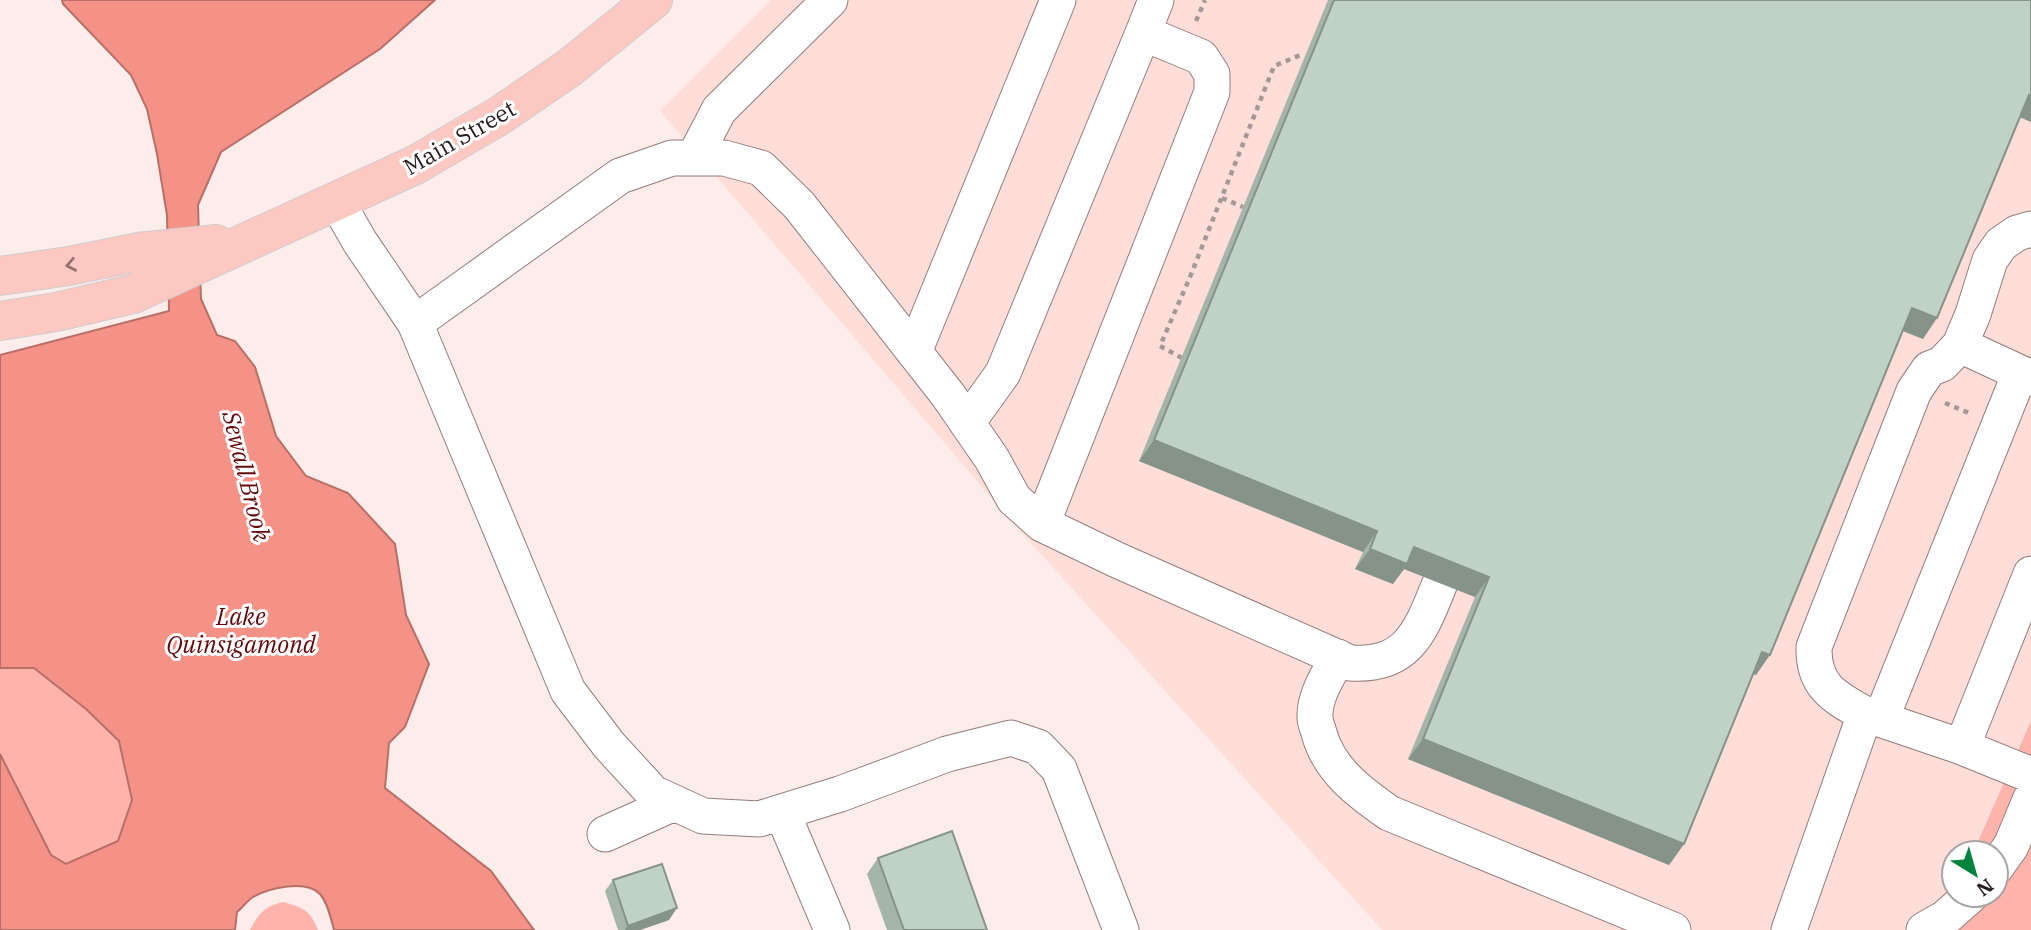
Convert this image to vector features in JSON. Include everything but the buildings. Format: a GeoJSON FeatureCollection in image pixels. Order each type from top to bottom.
{"type":"FeatureCollection","features":[{"type":"Feature","properties":{"kind":"main road","name":"Main Street"},"geometry":{"type":"LineString","coordinates":[[0,321],[56,312],[133,294],[415,165],[499,116],[569,68],[653,0]]}},
{"type":"Feature","properties":{"kind":"main road","name":"Main Street"},"geometry":{"type":"LineString","coordinates":[[0,276],[138,252],[245,241]]}},
{"type":"Feature","properties":{"kind":"lane"},"geometry":{"type":"LineString","coordinates":[[694,158],[719,110],[830,0]]}},
{"type":"Feature","properties":{"kind":"lane"},"geometry":{"type":"LineString","coordinates":[[914,352],[1058,0]]}},
{"type":"Feature","properties":{"kind":"lane"},"geometry":{"type":"LineString","coordinates":[[967,423],[1003,373],[1156,0]]}},
{"type":"Feature","properties":{"kind":"lane"},"geometry":{"type":"LineString","coordinates":[[1042,524],[1212,92],[1212,74],[1201,57],[1143,33]]}},
{"type":"Feature","properties":{"kind":"lane"},"geometry":{"type":"LineString","coordinates":[[415,323],[620,176],[671,158],[724,158],[761,168],[799,205],[967,423],[992,459],[1014,499],[1042,524],[1350,663],[1370,664],[1392,657],[1411,643],[1422,626],[1440,583]]}},
{"type":"Feature","properties":{"kind":"lane"},"geometry":{"type":"LineString","coordinates":[[337,202],[360,242],[415,323],[568,691],[609,746],[653,793],[703,816],[759,819],[840,794],[947,754],[1011,738],[1038,747],[1059,769],[1111,923]]}},
{"type":"Feature","properties":{"kind":"lane"},"geometry":{"type":"LineString","coordinates":[[2031,229],[2017,233],[2001,244],[1990,260],[1960,345],[1942,364],[1929,369],[1914,391],[1814,647],[1813,667],[1823,684],[1838,699],[1873,717],[1962,747],[2031,775]]}},
{"type":"Feature","properties":{"kind":"lane"},"geometry":{"type":"LineString","coordinates":[[1789,930],[1873,717],[1999,425],[2026,375],[1960,345]]}},
{"type":"Feature","properties":{"kind":"lane"},"geometry":{"type":"LineString","coordinates":[[1962,747],[2031,574]]}},
{"type":"Feature","properties":{"kind":"lane"},"geometry":{"type":"LineString","coordinates":[[1338,657],[1320,690],[1315,718],[1322,744],[1337,770],[1361,793],[1390,813],[1673,930]]}},
{"type":"Feature","properties":{"kind":"lane"},"geometry":{"type":"LineString","coordinates":[[2010,847],[2031,798]]}},
{"type":"Feature","properties":{"kind":"lane"},"geometry":{"type":"LineString","coordinates":[[606,834],[674,803]]}},
{"type":"Feature","properties":{"kind":"lane"},"geometry":{"type":"LineString","coordinates":[[782,812],[832,930]]}},
{"type":"Feature","properties":{"kind":"lane"},"geometry":{"type":"LineString","coordinates":[[1924,930],[1955,909]]}},
{"type":"Feature","properties":{"kind":"path"},"geometry":{"type":"LineString","coordinates":[[1185,19],[1195,23],[1205,0]]}},
{"type":"Feature","properties":{"kind":"path"},"geometry":{"type":"LineString","coordinates":[[1182,358],[1160,346],[1274,66],[1303,54]]}},
{"type":"Feature","properties":{"kind":"path"},"geometry":{"type":"LineString","coordinates":[[1222,198],[1243,207]]}},
{"type":"Feature","properties":{"kind":"path"},"geometry":{"type":"LineString","coordinates":[[1914,391],[1999,425]]}},
{"type":"Feature","properties":{"kind":"shaded area"},"geometry":{"type":"Polygon","coordinates":[[[771,0],[2031,0],[2031,883],[2010,903],[2010,839],[1940,839],[1940,909],[2004,909],[1982,930],[1382,930],[1019,530],[660,111],[771,0]]]}},
{"type":"Feature","properties":{"kind":"shaded area"},"geometry":{"type":"Polygon","coordinates":[[[0,668],[34,668],[86,709],[119,741],[132,800],[118,841],[66,864],[51,855],[0,754],[0,668]]]}},
{"type":"Feature","properties":{"kind":"shaded area"},"geometry":{"type":"Polygon","coordinates":[[[2031,721],[2031,930],[1939,930],[1948,909],[2010,909],[2010,839],[1979,839],[2031,721]]]}},
{"type":"Feature","properties":{"kind":"shaded area"},"geometry":{"type":"Polygon","coordinates":[[[283,902],[305,911],[318,930],[250,930],[263,912],[283,902]]]}},
{"type":"Feature","properties":{"kind":"water","name":"Lake Quinsigamond"},"geometry":{"type":"Polygon","coordinates":[[[62,0],[435,0],[380,49],[221,152],[198,205],[201,299],[217,335],[235,341],[255,367],[276,436],[306,476],[348,493],[395,544],[406,615],[429,664],[405,727],[389,743],[385,788],[491,871],[534,930],[334,930],[327,906],[320,894],[306,887],[287,886],[253,897],[237,912],[235,930],[0,930],[0,754],[51,855],[66,864],[118,841],[132,800],[119,741],[86,709],[34,668],[0,668],[0,355],[169,311],[167,215],[147,109],[131,75],[62,0]]]}},
{"type":"Feature","properties":{"kind":"water label","name":"Sewall Brook"},"geometry":{"type":"Point","coordinates":[247,476]}}]}
